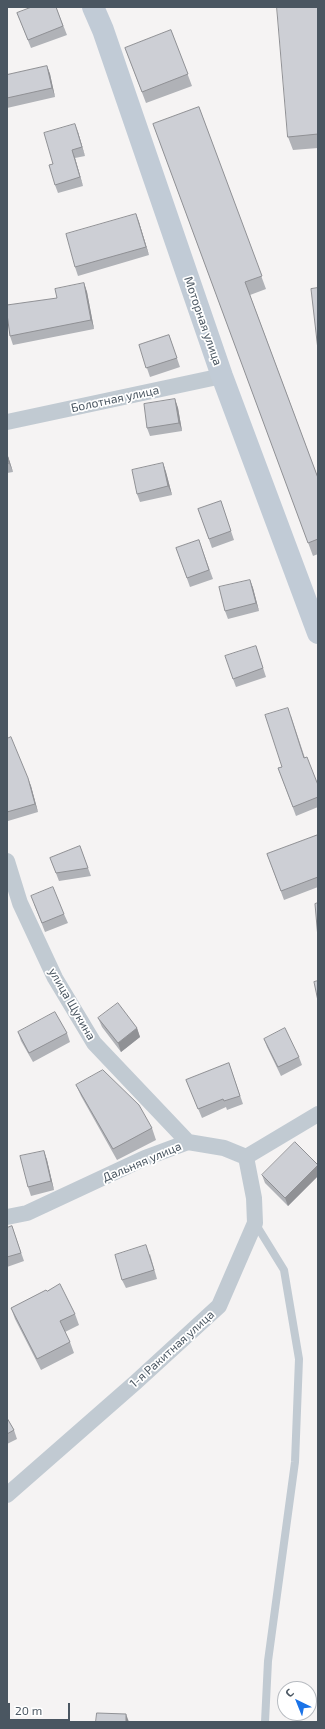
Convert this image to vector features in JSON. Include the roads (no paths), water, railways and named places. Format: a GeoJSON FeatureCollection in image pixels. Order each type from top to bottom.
{"type":"FeatureCollection","features":[{"type":"Feature","properties":{"kind":"street","name":"Моторная улица"},"geometry":{"type":"LineString","coordinates":[[93,7],[103,30],[222,376],[318,633]]}},
{"type":"Feature","properties":{"kind":"street","name":"Болотная улица"},"geometry":{"type":"LineString","coordinates":[[7,422],[222,376]]}},
{"type":"Feature","properties":{"kind":"street","name":"улица Щукина"},"geometry":{"type":"LineString","coordinates":[[7,861],[14,904],[55,978],[94,1043],[188,1142]]}},
{"type":"Feature","properties":{"kind":"street"},"geometry":{"type":"LineString","coordinates":[[246,1158],[318,1114]]}},
{"type":"Feature","properties":{"kind":"street","name":"Дальняя улица"},"geometry":{"type":"LineString","coordinates":[[7,1218],[27,1213],[145,1158],[188,1142],[224,1148],[246,1158]]}},
{"type":"Feature","properties":{"kind":"street","name":"1-я Ракитная улица"},"geometry":{"type":"LineString","coordinates":[[7,1495],[136,1382],[219,1306],[255,1223],[254,1198],[246,1158]]}},
{"type":"Feature","properties":{"kind":"lane"},"geometry":{"type":"LineString","coordinates":[[255,1223],[284,1270],[299,1359],[295,1462],[268,1660],[266,1722]]}}]}
